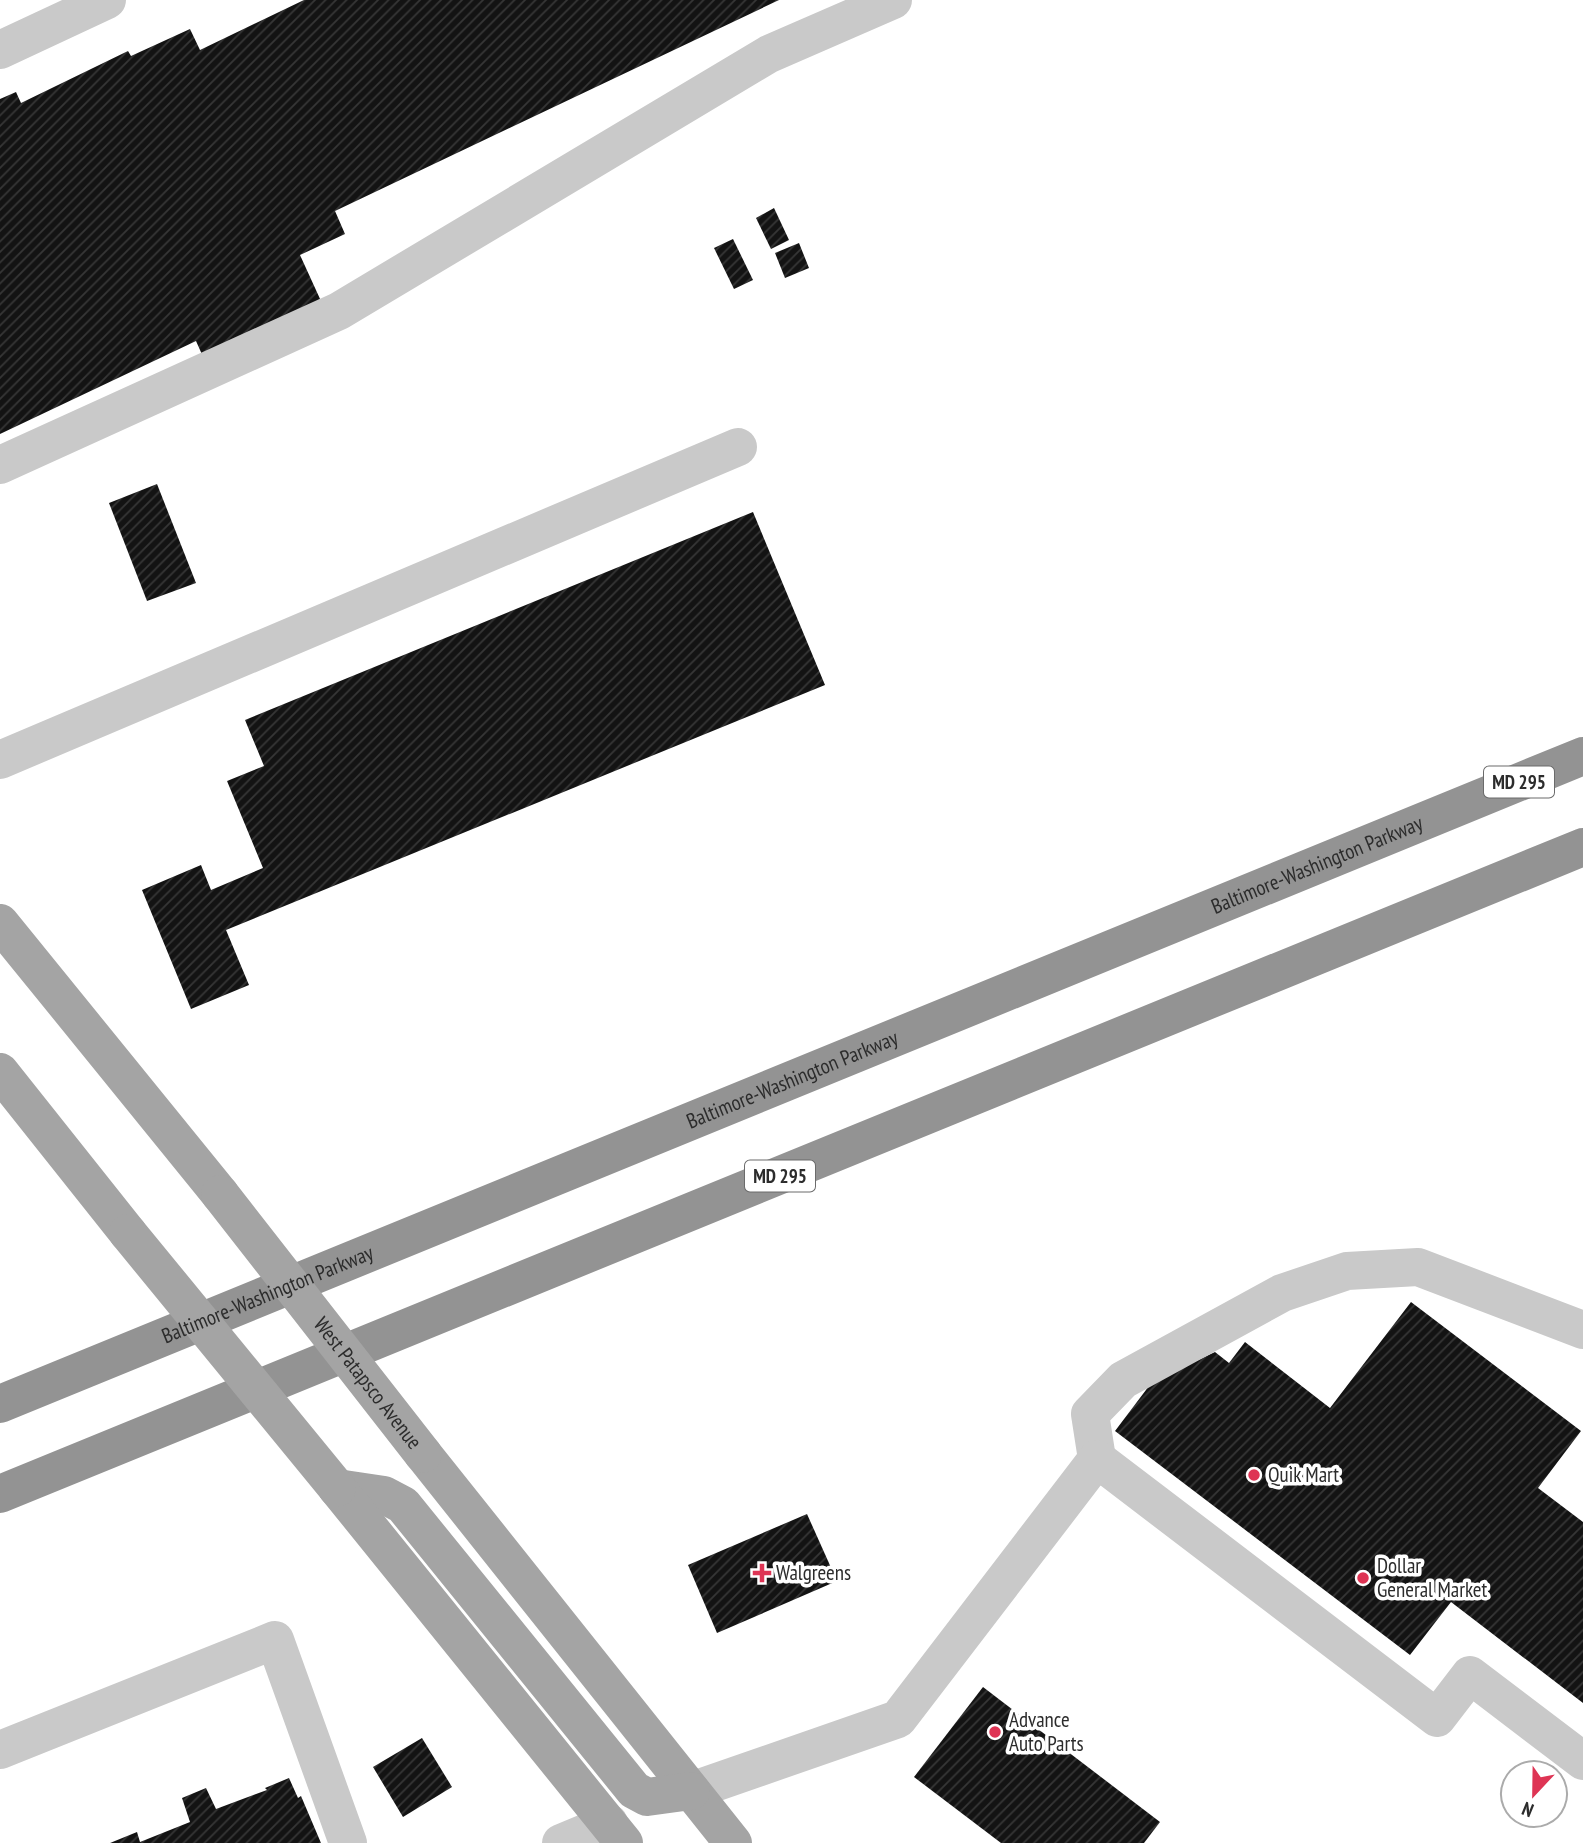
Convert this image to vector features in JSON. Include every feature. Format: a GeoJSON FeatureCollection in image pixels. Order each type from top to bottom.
{"type":"FeatureCollection","features":[{"type":"Feature","properties":{"kind":"highway","name":"Baltimore-Washington Parkway"},"geometry":{"type":"LineString","coordinates":[[0,1404],[1583,756]]}},
{"type":"Feature","properties":{"kind":"highway","name":"MD 295"},"geometry":{"type":"LineString","coordinates":[[0,1494],[1583,847]]}},
{"type":"Feature","properties":{"kind":"main road","name":"West Patapsco Avenue"},"geometry":{"type":"LineString","coordinates":[[0,923],[220,1194],[733,1843]]}},
{"type":"Feature","properties":{"kind":"main road"},"geometry":{"type":"LineString","coordinates":[[0,1072],[617,1833]]}},
{"type":"Feature","properties":{"kind":"main road"},"geometry":{"type":"LineString","coordinates":[[337,1488],[384,1495],[402,1506],[634,1790],[647,1797],[691,1791]]}},
{"type":"Feature","properties":{"kind":"street"},"geometry":{"type":"LineString","coordinates":[[0,50],[107,0]]}},
{"type":"Feature","properties":{"kind":"street"},"geometry":{"type":"LineString","coordinates":[[0,465],[340,311],[769,54],[892,0]]}},
{"type":"Feature","properties":{"kind":"street"},"geometry":{"type":"LineString","coordinates":[[0,760],[738,447]]}},
{"type":"Feature","properties":{"kind":"street"},"geometry":{"type":"LineString","coordinates":[[1583,1330],[1419,1267],[1347,1271],[1282,1293],[1123,1380],[1090,1413],[1097,1459],[1437,1718],[1470,1675],[1583,1761]]}},
{"type":"Feature","properties":{"kind":"street"},"geometry":{"type":"LineString","coordinates":[[691,1791],[898,1719],[1097,1459]]}},
{"type":"Feature","properties":{"kind":"street"},"geometry":{"type":"LineString","coordinates":[[0,1750],[275,1640],[348,1843]]}},
{"type":"Feature","properties":{"kind":"street"},"geometry":{"type":"LineString","coordinates":[[561,1843],[617,1833]]}},
{"type":"Feature","properties":{"kind":"building"},"geometry":{"type":"Polygon","coordinates":[[[304,0],[779,0],[335,211],[345,234],[300,255],[326,312],[208,368],[196,341],[0,434],[0,99],[16,92],[21,103],[128,51],[131,56],[190,29],[200,50],[304,0]]]}},
{"type":"Feature","properties":{"kind":"building"},"geometry":{"type":"Polygon","coordinates":[[[774,208],[789,240],[771,249],[756,218],[774,208]]]}},
{"type":"Feature","properties":{"kind":"building"},"geometry":{"type":"Polygon","coordinates":[[[733,239],[753,280],[734,289],[714,248],[733,239]]]}},
{"type":"Feature","properties":{"kind":"building"},"geometry":{"type":"Polygon","coordinates":[[[799,243],[809,268],[785,278],[775,253],[799,243]]]}},
{"type":"Feature","properties":{"kind":"building"},"geometry":{"type":"Polygon","coordinates":[[[157,484],[196,583],[147,601],[109,503],[157,484]]]}},
{"type":"Feature","properties":{"kind":"building"},"geometry":{"type":"Polygon","coordinates":[[[753,512],[825,685],[226,930],[249,985],[191,1009],[142,890],[201,865],[211,890],[263,868],[227,781],[264,766],[245,720],[753,512]]]}},
{"type":"Feature","properties":{"kind":"building"},"geometry":{"type":"Polygon","coordinates":[[[1411,1302],[1581,1431],[1538,1488],[1583,1522],[1583,1703],[1451,1602],[1410,1655],[1115,1431],[1152,1382],[1215,1352],[1229,1363],[1245,1342],[1330,1408],[1411,1302]]]}},
{"type":"Feature","properties":{"kind":"building","name":"Walgreens"},"geometry":{"type":"Polygon","coordinates":[[[807,1514],[837,1581],[717,1633],[688,1565],[807,1514]]]}},
{"type":"Feature","properties":{"kind":"building","name":"Advance Auto Parts"},"geometry":{"type":"Polygon","coordinates":[[[983,1687],[1160,1822],[1144,1843],[1001,1843],[914,1777],[983,1687]]]}},
{"type":"Feature","properties":{"kind":"building"},"geometry":{"type":"Polygon","coordinates":[[[422,1738],[452,1787],[403,1817],[373,1767],[422,1738]]]}},
{"type":"Feature","properties":{"kind":"building"},"geometry":{"type":"Polygon","coordinates":[[[289,1778],[298,1798],[301,1796],[321,1843],[110,1843],[137,1832],[140,1842],[190,1822],[182,1798],[206,1788],[216,1809],[267,1790],[265,1788],[289,1778]]]}},
{"type":"Feature","properties":{"kind":"place","name":"Quik Mart"},"geometry":{"type":"Point","coordinates":[1254,1475]}},
{"type":"Feature","properties":{"kind":"place","name":"Walgreens"},"geometry":{"type":"Point","coordinates":[762,1573]}},
{"type":"Feature","properties":{"kind":"place","name":"Dollar General Market"},"geometry":{"type":"Point","coordinates":[1363,1578]}},
{"type":"Feature","properties":{"kind":"place","name":"Advance Auto Parts"},"geometry":{"type":"Point","coordinates":[995,1732]}}]}
